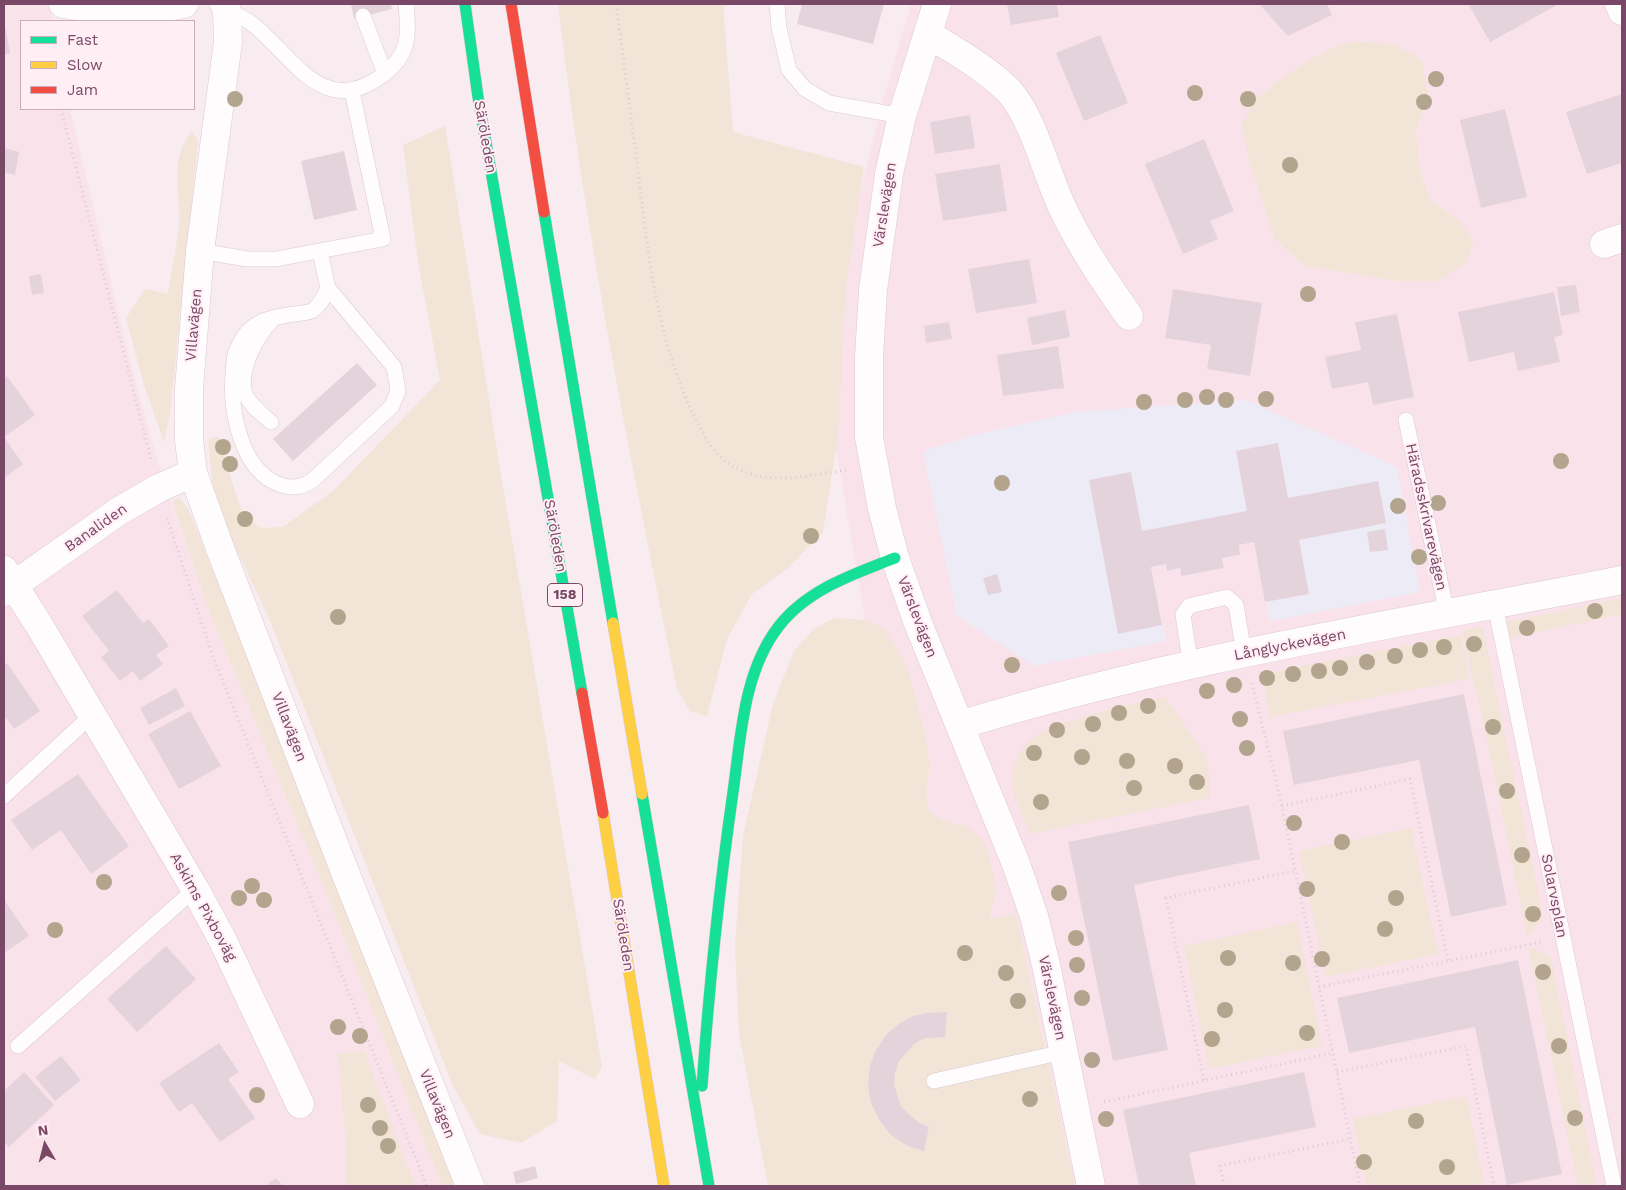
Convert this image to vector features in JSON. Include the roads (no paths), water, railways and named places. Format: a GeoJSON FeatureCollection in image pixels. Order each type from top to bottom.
{"type":"FeatureCollection","features":[{"type":"Feature","properties":{"kind":"main road","name":"Säröleden"},"geometry":{"type":"LineString","coordinates":[[465,4],[478,97],[605,819],[664,1186]]}},
{"type":"Feature","properties":{"kind":"main road","name":"158"},"geometry":{"type":"LineString","coordinates":[[511,4],[564,338],[709,1186]]}},
{"type":"Feature","properties":{"kind":"main road","name":"158"},"geometry":{"type":"LineString","coordinates":[[700,1130],[709,981],[724,849],[748,698],[761,656],[778,627],[796,606],[824,588],[895,558]]}},
{"type":"Feature","properties":{"kind":"street"},"geometry":{"type":"LineString","coordinates":[[63,4],[123,11],[158,10],[184,4]]}},
{"type":"Feature","properties":{"kind":"street","name":"Värslevägen"},"geometry":{"type":"LineString","coordinates":[[937,4],[902,116],[889,174],[873,290],[870,358],[870,437],[873,467],[895,558],[918,623],[1016,864],[1034,916],[1046,965],[1091,1186]]}},
{"type":"Feature","properties":{"kind":"street"},"geometry":{"type":"LineString","coordinates":[[1619,4],[1622,11]]}},
{"type":"Feature","properties":{"kind":"street","name":"Villavägen"},"geometry":{"type":"LineString","coordinates":[[226,8],[228,42],[200,251],[189,389],[189,440],[194,473],[221,551],[341,863],[470,1186]]}},
{"type":"Feature","properties":{"kind":"street"},"geometry":{"type":"LineString","coordinates":[[928,34],[991,75],[1010,92],[1024,114],[1063,209],[1100,274],[1128,316]]}},
{"type":"Feature","properties":{"kind":"street","name":"Banaliden"},"geometry":{"type":"LineString","coordinates":[[7,582],[158,488],[194,473]]}},
{"type":"Feature","properties":{"kind":"street","name":"Långlyckevägen"},"geometry":{"type":"LineString","coordinates":[[960,725],[1001,713],[1244,654],[1622,580]]}},
{"type":"Feature","properties":{"kind":"street","name":"Askims Pixboväg"},"geometry":{"type":"LineString","coordinates":[[7,582],[92,715],[195,889],[222,938],[300,1104]]}},
{"type":"Feature","properties":{"kind":"lane"},"geometry":{"type":"LineString","coordinates":[[226,8],[251,22],[283,56],[308,77],[330,89],[352,91],[371,84],[393,68],[406,49],[408,28],[406,4]]}},
{"type":"Feature","properties":{"kind":"lane"},"geometry":{"type":"LineString","coordinates":[[777,4],[779,28],[789,70],[805,88],[829,103],[902,116]]}},
{"type":"Feature","properties":{"kind":"lane"},"geometry":{"type":"LineString","coordinates":[[363,16],[385,74]]}},
{"type":"Feature","properties":{"kind":"lane"},"geometry":{"type":"LineString","coordinates":[[200,251],[247,259],[276,259],[383,239],[352,91]]}},
{"type":"Feature","properties":{"kind":"lane"},"geometry":{"type":"LineString","coordinates":[[320,252],[328,288],[394,367],[398,391],[392,406],[313,480],[297,487],[269,481],[253,465],[233,410],[235,354],[244,334],[256,324],[274,317],[312,311],[321,303],[328,288]]}},
{"type":"Feature","properties":{"kind":"lane"},"geometry":{"type":"LineString","coordinates":[[271,422],[256,409],[244,391],[247,362],[259,334],[274,317]]}},
{"type":"Feature","properties":{"kind":"lane","name":"Häradsskrivarevägen"},"geometry":{"type":"LineString","coordinates":[[1406,420],[1447,614]]}},
{"type":"Feature","properties":{"kind":"lane"},"geometry":{"type":"LineString","coordinates":[[1191,666],[1183,615],[1188,606],[1227,597],[1236,605],[1244,654]]}},
{"type":"Feature","properties":{"kind":"lane","name":"Solarvsplan"},"geometry":{"type":"LineString","coordinates":[[1495,605],[1614,1186]]}},
{"type":"Feature","properties":{"kind":"lane"},"geometry":{"type":"LineString","coordinates":[[4,796],[92,715]]}},
{"type":"Feature","properties":{"kind":"lane"},"geometry":{"type":"LineString","coordinates":[[18,1046],[195,889]]}},
{"type":"Feature","properties":{"kind":"lane"},"geometry":{"type":"LineString","coordinates":[[934,1081],[1063,1052]]}}]}
